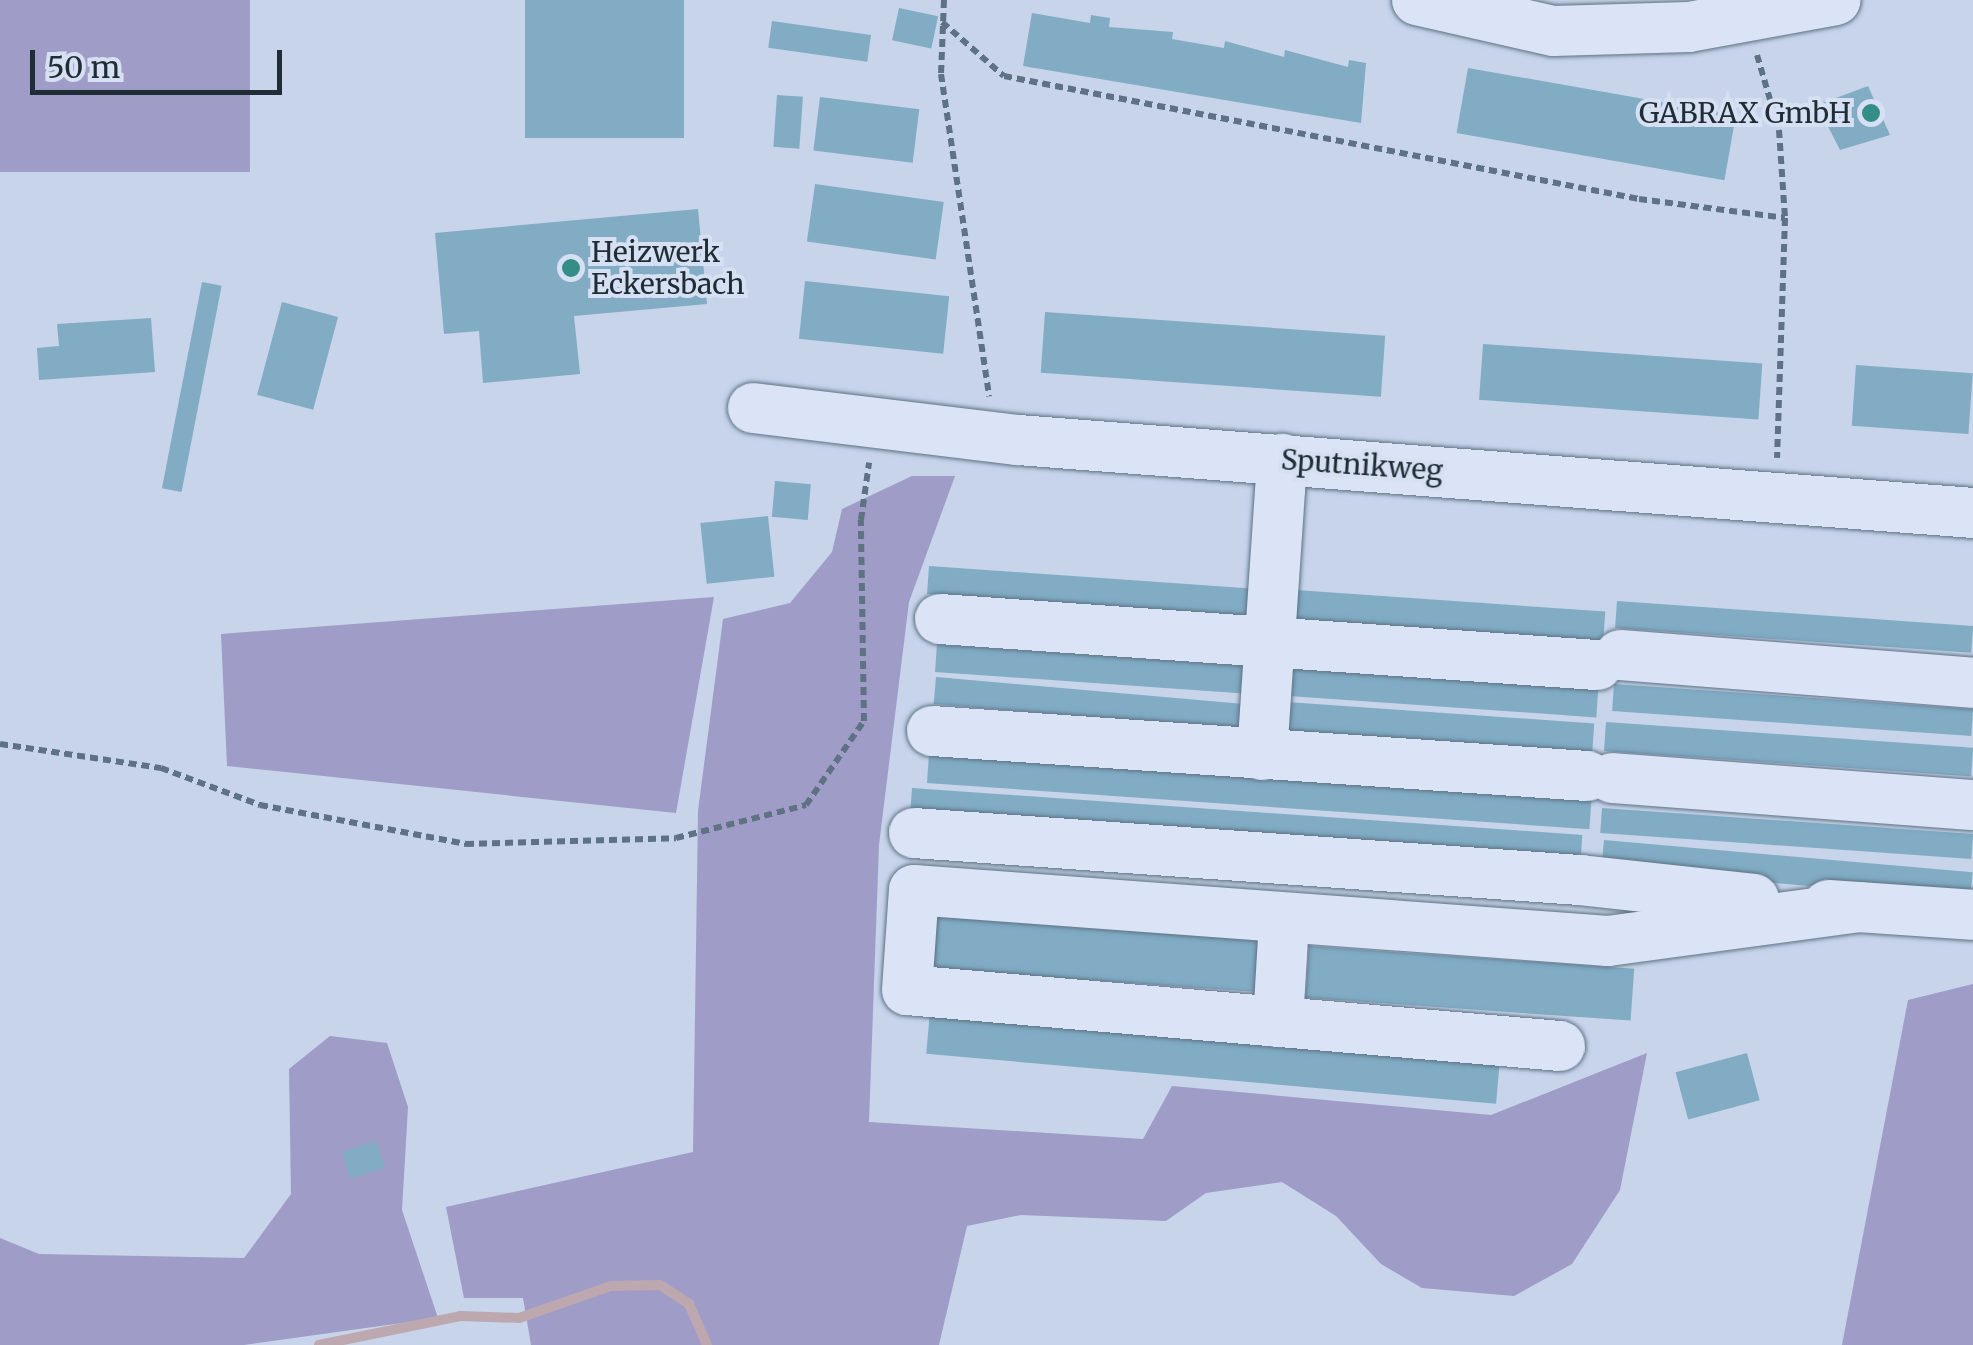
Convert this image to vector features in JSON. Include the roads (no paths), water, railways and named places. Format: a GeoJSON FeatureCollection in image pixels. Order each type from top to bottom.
{"type":"FeatureCollection","features":[{"type":"Feature","properties":{"kind":"street"},"geometry":{"type":"LineString","coordinates":[[1417,0],[1554,31],[1710,25],[1836,0]]}},
{"type":"Feature","properties":{"kind":"street","name":"Sputnikweg"},"geometry":{"type":"LineString","coordinates":[[752,408],[990,437],[1973,513]]}},
{"type":"Feature","properties":{"kind":"street"},"geometry":{"type":"LineString","coordinates":[[1262,756],[1282,459]]}},
{"type":"Feature","properties":{"kind":"street"},"geometry":{"type":"LineString","coordinates":[[940,619],[1973,683]]}},
{"type":"Feature","properties":{"kind":"street"},"geometry":{"type":"LineString","coordinates":[[932,732],[1973,805]]}},
{"type":"Feature","properties":{"kind":"street"},"geometry":{"type":"LineString","coordinates":[[914,833],[1580,880],[1973,916]]}},
{"type":"Feature","properties":{"kind":"street"},"geometry":{"type":"LineString","coordinates":[[1560,1046],[907,990],[914,890],[1608,941],[1860,907]]}},
{"type":"Feature","properties":{"kind":"street"},"geometry":{"type":"LineString","coordinates":[[1278,1022],[1284,920]]}},
{"type":"Feature","properties":{"kind":"waterway"},"geometry":{"type":"LineString","coordinates":[[319,1345],[460,1316],[519,1318],[611,1286],[660,1285],[689,1304],[707,1345]]}},
{"type":"Feature","properties":{"kind":"place","name":"GABRAX GmbH"},"geometry":{"type":"Point","coordinates":[1871,113]}},
{"type":"Feature","properties":{"kind":"place","name":"Heizwerk Eckersbach"},"geometry":{"type":"Point","coordinates":[571,268]}}]}
